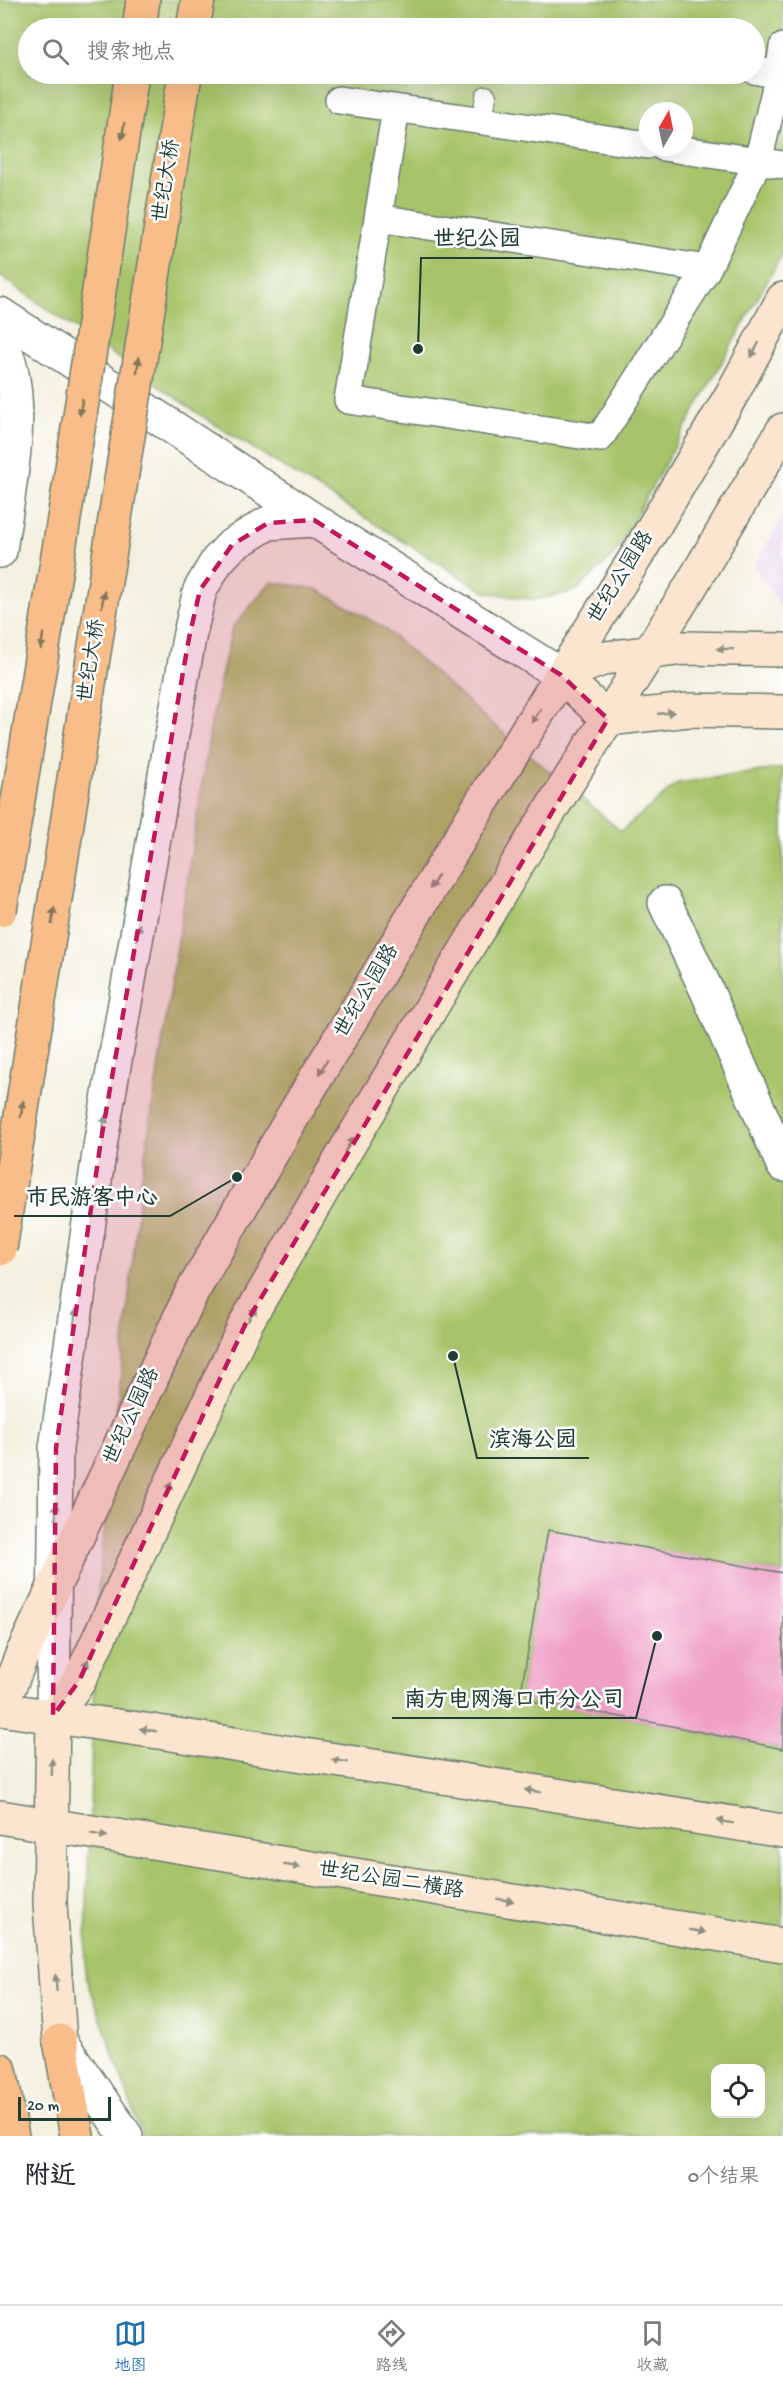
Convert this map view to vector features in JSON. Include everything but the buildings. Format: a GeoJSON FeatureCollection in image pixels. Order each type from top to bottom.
{"type":"FeatureCollection","features":[{"type":"Feature","properties":{"kind":"highway"},"geometry":{"type":"LineString","coordinates":[[140,18],[143,0]]}},
{"type":"Feature","properties":{"kind":"highway"},"geometry":{"type":"LineString","coordinates":[[195,18],[198,0]]}},
{"type":"Feature","properties":{"kind":"highway"},"geometry":{"type":"LineString","coordinates":[[0,910],[69,488],[130,84]]}},
{"type":"Feature","properties":{"kind":"highway","name":"世纪大桥"},"geometry":{"type":"LineString","coordinates":[[0,1249],[183,84]]}},
{"type":"Feature","properties":{"kind":"highway"},"geometry":{"type":"LineString","coordinates":[[60,2041],[77,2136]]}},
{"type":"Feature","properties":{"kind":"highway"},"geometry":{"type":"LineString","coordinates":[[0,2070],[12,2136]]}},
{"type":"Feature","properties":{"kind":"main road","name":"世纪公园路"},"geometry":{"type":"LineString","coordinates":[[0,1709],[22,1655],[191,1294],[293,1116],[480,805],[642,547],[732,394],[783,299]]}},
{"type":"Feature","properties":{"kind":"main road"},"geometry":{"type":"LineString","coordinates":[[60,2041],[50,1904],[53,1716],[79,1681],[246,1323],[359,1128],[533,838],[650,652],[783,430]]}},
{"type":"Feature","properties":{"kind":"main road"},"geometry":{"type":"LineString","coordinates":[[783,650],[685,648],[605,658],[561,675],[608,719],[688,710],[783,712]]}},
{"type":"Feature","properties":{"kind":"main road"},"geometry":{"type":"LineString","coordinates":[[0,1709],[783,1831]]}},
{"type":"Feature","properties":{"kind":"main road","name":"世纪公园二横路"},"geometry":{"type":"LineString","coordinates":[[0,1818],[783,1945]]}},
{"type":"Feature","properties":{"kind":"street"},"geometry":{"type":"LineString","coordinates":[[396,109],[348,400],[600,438],[771,163],[767,72],[783,47]]}},
{"type":"Feature","properties":{"kind":"street"},"geometry":{"type":"LineString","coordinates":[[339,100],[396,109],[484,109],[639,143]]}},
{"type":"Feature","properties":{"kind":"street"},"geometry":{"type":"LineString","coordinates":[[693,151],[771,163]]}},
{"type":"Feature","properties":{"kind":"street"},"geometry":{"type":"LineString","coordinates":[[378,218],[707,269]]}},
{"type":"Feature","properties":{"kind":"street"},"geometry":{"type":"LineString","coordinates":[[0,314],[314,520],[561,675]]}},
{"type":"Feature","properties":{"kind":"street"},"geometry":{"type":"LineString","coordinates":[[0,340],[8,354],[17,421],[0,551]]}},
{"type":"Feature","properties":{"kind":"street"},"geometry":{"type":"LineString","coordinates":[[53,1716],[57,1448],[101,1140],[189,638],[200,590],[217,561],[232,545],[268,524],[314,520]]}},
{"type":"Feature","properties":{"kind":"street"},"geometry":{"type":"LineString","coordinates":[[665,903],[707,991],[783,1165]]}},
{"type":"Feature","properties":{"kind":"street"},"geometry":{"type":"LineString","coordinates":[[60,2041],[126,2136]]}},
{"type":"Feature","properties":{"kind":"highlighted area"},"geometry":{"type":"Polygon","coordinates":[[[314,520],[561,675],[608,719],[246,1323],[79,1681],[53,1716],[56,1448],[101,1140],[189,638],[200,590],[232,545],[268,523],[314,520]]]}},
{"type":"Feature","properties":{"kind":"shaded area"},"geometry":{"type":"Polygon","coordinates":[[[783,516],[783,609],[754,567],[783,516]]]}},
{"type":"Feature","properties":{"kind":"green space"},"geometry":{"type":"Polygon","coordinates":[[[0,0],[783,0],[783,253],[614,555],[576,591],[534,600],[485,592],[211,422],[0,276],[0,0]]]}},
{"type":"Feature","properties":{"kind":"green space"},"geometry":{"type":"Polygon","coordinates":[[[271,582],[317,589],[383,627],[490,722],[621,831],[678,783],[783,768],[783,1573],[548,1531],[520,1699],[667,1725],[783,1749],[783,2136],[142,2136],[85,1973],[96,1610],[141,1182],[212,718],[232,628],[271,582]]]}},
{"type":"Feature","properties":{"kind":"place","name":"世纪公园"},"geometry":{"type":"Point","coordinates":[418,349]}},
{"type":"Feature","properties":{"kind":"place","name":"市民游客中心"},"geometry":{"type":"Point","coordinates":[237,1177]}},
{"type":"Feature","properties":{"kind":"place","name":"滨海公园"},"geometry":{"type":"Point","coordinates":[453,1356]}},
{"type":"Feature","properties":{"kind":"place","name":"南方电网海口市分公司"},"geometry":{"type":"Point","coordinates":[657,1636]}}]}
